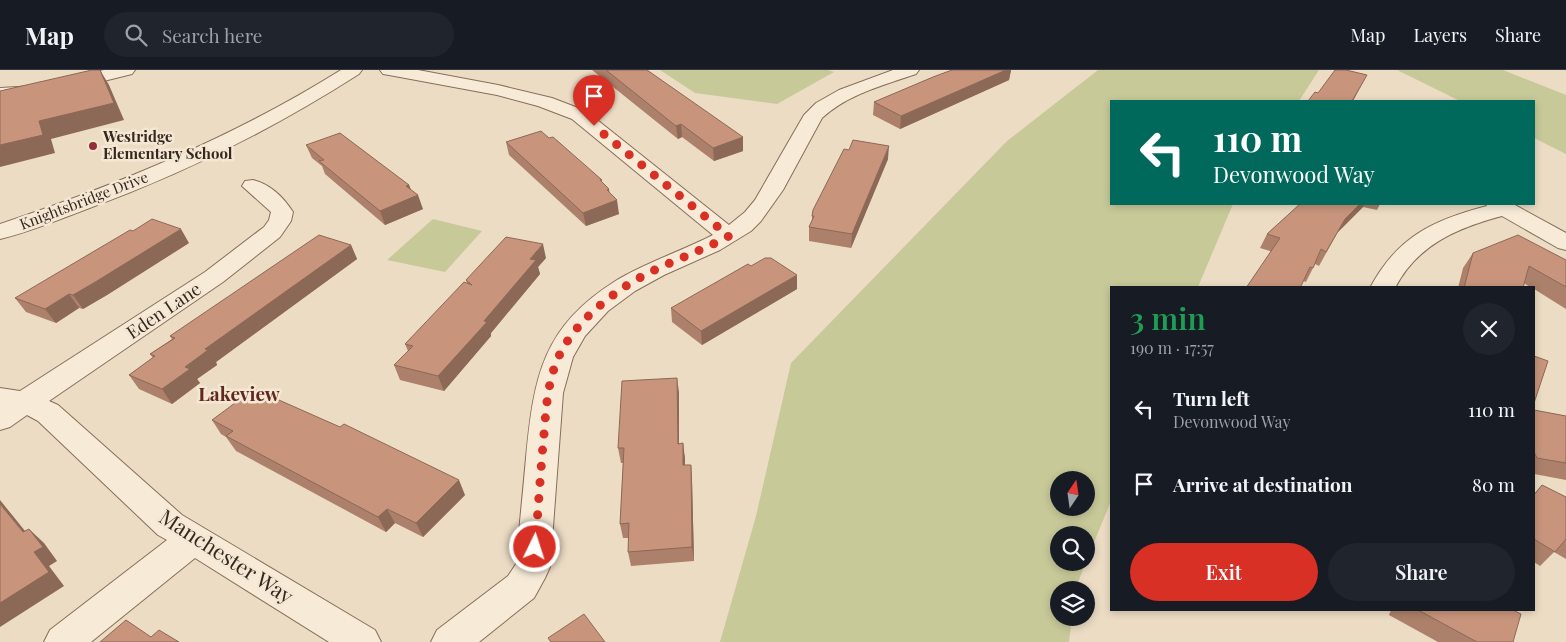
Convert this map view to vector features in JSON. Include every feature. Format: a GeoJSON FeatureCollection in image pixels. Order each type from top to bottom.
{"type":"FeatureCollection","features":[{"type":"Feature","properties":{"kind":"street"},"geometry":{"type":"LineString","coordinates":[[0,94],[35,92],[126,70]]}},
{"type":"Feature","properties":{"kind":"street","name":"Knightsbridge Drive"},"geometry":{"type":"LineString","coordinates":[[0,232],[86,201],[195,157],[288,110],[353,70]]}},
{"type":"Feature","properties":{"kind":"street"},"geometry":{"type":"LineString","coordinates":[[388,70],[498,90],[546,102],[579,115],[609,137],[729,236]]}},
{"type":"Feature","properties":{"kind":"street"},"geometry":{"type":"LineString","coordinates":[[450,642],[521,586],[533,567],[548,390],[559,356],[575,331],[597,308],[624,287],[654,270],[705,249],[729,236],[744,225],[761,209],[814,115],[821,106],[833,99],[910,70]]}},
{"type":"Feature","properties":{"kind":"street","name":"Eden Lane"},"geometry":{"type":"LineString","coordinates":[[9,407],[214,277],[272,232],[280,221],[282,212],[277,204],[253,186]]}},
{"type":"Feature","properties":{"kind":"street"},"geometry":{"type":"LineString","coordinates":[[1383,286],[1396,264],[1416,244],[1441,229],[1501,206],[1566,243]]}},
{"type":"Feature","properties":{"kind":"street","name":"Manchester Way"},"geometry":{"type":"LineString","coordinates":[[9,407],[48,413],[170,525],[362,642]]}},
{"type":"Feature","properties":{"kind":"street"},"geometry":{"type":"LineString","coordinates":[[63,642],[192,539]]}},
{"type":"Feature","properties":{"kind":"green space"},"geometry":{"type":"Polygon","coordinates":[[[660,70],[828,70],[834,72],[777,104],[695,93],[660,70]]]}},
{"type":"Feature","properties":{"kind":"green space"},"geometry":{"type":"Polygon","coordinates":[[[1098,70],[1319,70],[1300,100],[1110,100],[1110,205],[1233,205],[1198,286],[1110,286],[1110,503],[1095,541],[1095,526],[1050,526],[1050,571],[1083,571],[1079,581],[1050,581],[1050,626],[1071,626],[1069,642],[720,642],[756,516],[791,363],[1007,141],[1098,70]]]}},
{"type":"Feature","properties":{"kind":"green space"},"geometry":{"type":"Polygon","coordinates":[[[1397,70],[1503,70],[1566,95],[1566,154],[1535,138],[1535,100],[1458,100],[1397,70]]]}},
{"type":"Feature","properties":{"kind":"green space"},"geometry":{"type":"Polygon","coordinates":[[[433,219],[482,231],[445,272],[387,260],[433,219]]]}},
{"type":"Feature","properties":{"kind":"building"},"geometry":{"type":"Polygon","coordinates":[[[92,70],[100,70],[114,103],[39,121],[43,135],[0,145],[0,91],[92,70]]]}},
{"type":"Feature","properties":{"kind":"building"},"geometry":{"type":"Polygon","coordinates":[[[606,70],[647,70],[743,137],[713,148],[681,124],[676,126],[606,70]]]}},
{"type":"Feature","properties":{"kind":"building"},"geometry":{"type":"Polygon","coordinates":[[[952,70],[1006,70],[901,116],[874,102],[933,77],[952,70]]]}},
{"type":"Feature","properties":{"kind":"building"},"geometry":{"type":"Polygon","coordinates":[[[1335,70],[1346,70],[1367,75],[1353,100],[1309,100],[1315,92],[1318,93],[1335,70]]]}},
{"type":"Feature","properties":{"kind":"building"},"geometry":{"type":"Polygon","coordinates":[[[541,131],[549,138],[553,137],[602,180],[600,180],[609,189],[607,190],[617,200],[583,213],[506,142],[541,131]]]}},
{"type":"Feature","properties":{"kind":"building"},"geometry":{"type":"Polygon","coordinates":[[[340,133],[409,185],[406,186],[418,195],[380,211],[319,161],[324,160],[306,145],[340,133]]]}},
{"type":"Feature","properties":{"kind":"building"},"geometry":{"type":"Polygon","coordinates":[[[853,140],[889,146],[852,234],[809,227],[814,216],[812,216],[813,210],[844,149],[849,150],[853,140]]]}},
{"type":"Feature","properties":{"kind":"building"},"geometry":{"type":"Polygon","coordinates":[[[1299,205],[1359,205],[1345,219],[1326,252],[1321,249],[1313,268],[1310,267],[1301,286],[1247,286],[1280,238],[1267,234],[1299,205]]]}},
{"type":"Feature","properties":{"kind":"building"},"geometry":{"type":"Polygon","coordinates":[[[152,219],[181,229],[97,281],[73,295],[69,294],[45,309],[15,298],[130,230],[133,231],[152,219]]]}},
{"type":"Feature","properties":{"kind":"building"},"geometry":{"type":"Polygon","coordinates":[[[319,235],[351,245],[205,349],[208,350],[185,367],[190,369],[162,389],[129,375],[155,356],[150,354],[175,338],[170,336],[319,235]]]}},
{"type":"Feature","properties":{"kind":"building"},"geometry":{"type":"Polygon","coordinates":[[[1518,235],[1566,260],[1566,287],[1529,266],[1524,286],[1465,286],[1473,253],[1518,235]]]}},
{"type":"Feature","properties":{"kind":"building"},"geometry":{"type":"Polygon","coordinates":[[[506,237],[543,244],[530,259],[536,260],[484,321],[487,322],[438,376],[394,365],[413,346],[405,344],[464,282],[472,285],[466,280],[506,237]]]}},
{"type":"Feature","properties":{"kind":"building"},"geometry":{"type":"Polygon","coordinates":[[[765,258],[771,258],[797,275],[701,331],[671,308],[748,264],[751,266],[765,258]]]}},
{"type":"Feature","properties":{"kind":"building"},"geometry":{"type":"Polygon","coordinates":[[[1535,356],[1548,361],[1535,400],[1535,356]]]}},
{"type":"Feature","properties":{"kind":"building"},"geometry":{"type":"Polygon","coordinates":[[[677,378],[678,444],[683,443],[683,465],[691,465],[692,547],[628,552],[629,523],[620,524],[624,448],[618,448],[622,381],[677,378]]]}},
{"type":"Feature","properties":{"kind":"building"},"geometry":{"type":"Polygon","coordinates":[[[254,389],[340,427],[344,424],[459,480],[416,523],[387,509],[378,517],[226,436],[233,431],[212,420],[254,389]]]}},
{"type":"Feature","properties":{"kind":"building"},"geometry":{"type":"Polygon","coordinates":[[[1535,410],[1566,416],[1566,463],[1537,458],[1535,454],[1535,410]]]}},
{"type":"Feature","properties":{"kind":"building"},"geometry":{"type":"Polygon","coordinates":[[[1542,485],[1566,497],[1566,539],[1555,552],[1535,540],[1535,494],[1542,485]]]}},
{"type":"Feature","properties":{"kind":"building"},"geometry":{"type":"Polygon","coordinates":[[[0,504],[23,532],[29,529],[43,547],[34,552],[49,572],[0,603],[0,504]]]}},
{"type":"Feature","properties":{"kind":"building"},"geometry":{"type":"Polygon","coordinates":[[[1420,611],[1515,611],[1521,614],[1513,642],[1477,642],[1420,611]]]}},
{"type":"Feature","properties":{"kind":"building"},"geometry":{"type":"Polygon","coordinates":[[[584,614],[605,642],[551,642],[548,638],[584,614]]]}},
{"type":"Feature","properties":{"kind":"building"},"geometry":{"type":"Polygon","coordinates":[[[126,620],[151,637],[159,630],[179,642],[100,642],[126,620]]]}},
{"type":"Feature","properties":{"kind":"place","name":"Westridge Elementary School"},"geometry":{"type":"Point","coordinates":[93,146]}},
{"type":"Feature","properties":{"kind":"district","name":"Lakeview"},"geometry":{"type":"Point","coordinates":[239,394]}},
{"type":"Feature","properties":{"kind":"route"},"geometry":{"type":"LineString","coordinates":[[535,547],[548,390],[559,356],[575,331],[597,308],[624,287],[654,270],[705,249],[729,236],[594,126]]}}]}
